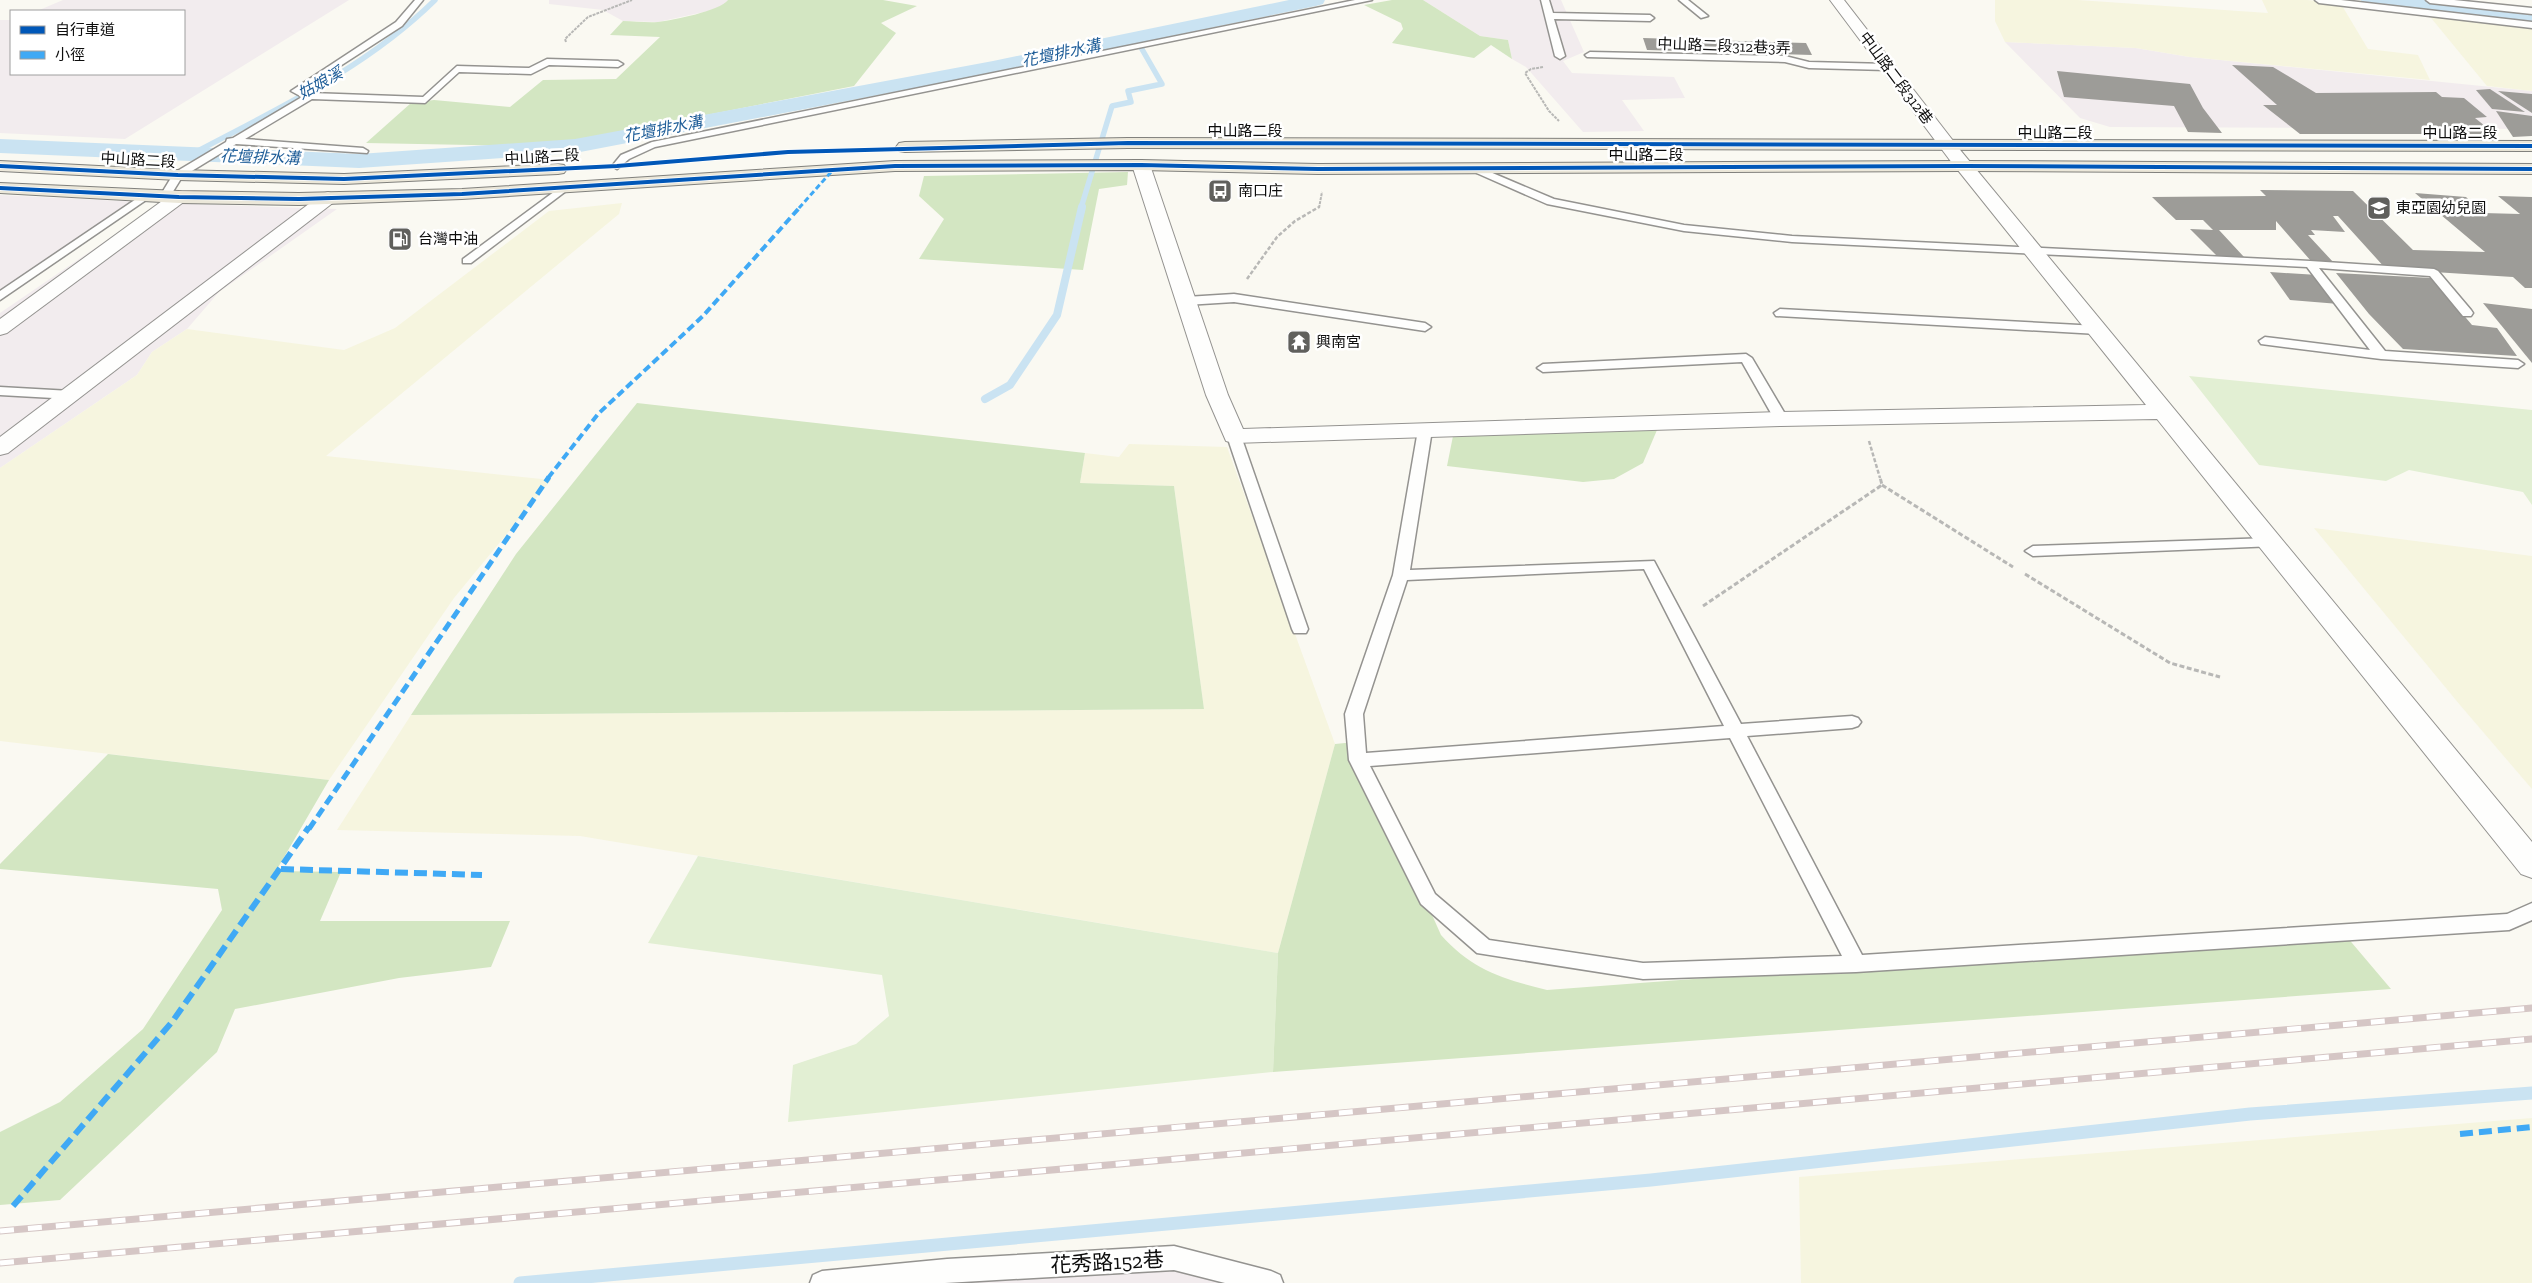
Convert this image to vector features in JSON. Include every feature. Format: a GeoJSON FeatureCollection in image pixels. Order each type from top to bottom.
{"type":"FeatureCollection","features":[{"type":"Feature","properties":{"kind":"main road","name":"中山路二段"},"geometry":{"type":"LineString","coordinates":[[0,166],[178,175],[344,179],[618,166],[788,152],[1128,143],[1582,144],[2532,169]]}},
{"type":"Feature","properties":{"kind":"main road"},"geometry":{"type":"LineString","coordinates":[[1307,144],[1318,169]]}},
{"type":"Feature","properties":{"kind":"main road","name":"中山路二段"},"geometry":{"type":"LineString","coordinates":[[0,188],[172,197],[328,198],[462,194],[895,166],[1130,165],[1318,169],[1476,168],[1955,155],[2532,146]]}},
{"type":"Feature","properties":{"kind":"street","name":"中山路二段312巷"},"geometry":{"type":"LineString","coordinates":[[1837,0],[1955,155],[2532,865]]}},
{"type":"Feature","properties":{"kind":"street"},"geometry":{"type":"LineString","coordinates":[[1130,165],[1186,301],[1234,436],[1781,419],[2164,412]]}},
{"type":"Feature","properties":{"kind":"street"},"geometry":{"type":"LineString","coordinates":[[0,328],[172,197]]}},
{"type":"Feature","properties":{"kind":"street"},"geometry":{"type":"LineString","coordinates":[[0,448],[328,198]]}},
{"type":"Feature","properties":{"kind":"lane"},"geometry":{"type":"LineString","coordinates":[[419,0],[399,24],[296,91],[310,96],[426,100],[457,70],[530,71],[547,62],[618,64]]}},
{"type":"Feature","properties":{"kind":"lane"},"geometry":{"type":"LineString","coordinates":[[618,166],[625,157],[652,145],[1368,0]]}},
{"type":"Feature","properties":{"kind":"lane"},"geometry":{"type":"LineString","coordinates":[[1545,0],[1560,56]]}},
{"type":"Feature","properties":{"kind":"lane"},"geometry":{"type":"LineString","coordinates":[[1683,0],[1704,16]]}},
{"type":"Feature","properties":{"kind":"lane"},"geometry":{"type":"LineString","coordinates":[[2319,0],[2532,25]]}},
{"type":"Feature","properties":{"kind":"lane"},"geometry":{"type":"LineString","coordinates":[[2430,0],[2532,11]]}},
{"type":"Feature","properties":{"kind":"lane"},"geometry":{"type":"LineString","coordinates":[[1549,16],[1650,18]]}},
{"type":"Feature","properties":{"kind":"lane","name":"中山路二段312巷3弄"},"geometry":{"type":"LineString","coordinates":[[1590,55],[1785,59],[1809,65],[1887,67]]}},
{"type":"Feature","properties":{"kind":"lane"},"geometry":{"type":"LineString","coordinates":[[172,197],[178,175],[231,141],[310,96]]}},
{"type":"Feature","properties":{"kind":"lane"},"geometry":{"type":"LineString","coordinates":[[231,141],[363,151]]}},
{"type":"Feature","properties":{"kind":"lane"},"geometry":{"type":"LineString","coordinates":[[1476,168],[1551,202],[1684,228],[1792,239],[2310,264],[2434,273],[2467,313]]}},
{"type":"Feature","properties":{"kind":"lane"},"geometry":{"type":"LineString","coordinates":[[467,261],[566,186]]}},
{"type":"Feature","properties":{"kind":"lane"},"geometry":{"type":"LineString","coordinates":[[0,296],[144,196]]}},
{"type":"Feature","properties":{"kind":"lane"},"geometry":{"type":"LineString","coordinates":[[2310,264],[2381,355]]}},
{"type":"Feature","properties":{"kind":"lane"},"geometry":{"type":"LineString","coordinates":[[1186,301],[1234,298],[1426,327]]}},
{"type":"Feature","properties":{"kind":"lane"},"geometry":{"type":"LineString","coordinates":[[1780,313],[2098,330]]}},
{"type":"Feature","properties":{"kind":"lane"},"geometry":{"type":"LineString","coordinates":[[2265,341],[2381,355],[2518,364]]}},
{"type":"Feature","properties":{"kind":"lane"},"geometry":{"type":"LineString","coordinates":[[1543,368],[1746,358],[1781,419]]}},
{"type":"Feature","properties":{"kind":"lane"},"geometry":{"type":"LineString","coordinates":[[0,390],[71,395]]}},
{"type":"Feature","properties":{"kind":"lane"},"geometry":{"type":"LineString","coordinates":[[1424,430],[1401,575],[1354,714],[1358,760],[1428,899],[1484,947],[1643,971],[1856,964],[2509,922],[2532,910]]}},
{"type":"Feature","properties":{"kind":"lane"},"geometry":{"type":"LineString","coordinates":[[1234,436],[1300,629]]}},
{"type":"Feature","properties":{"kind":"lane"},"geometry":{"type":"LineString","coordinates":[[2033,551],[2270,543]]}},
{"type":"Feature","properties":{"kind":"lane"},"geometry":{"type":"LineString","coordinates":[[1401,575],[1649,564],[1856,964]]}},
{"type":"Feature","properties":{"kind":"lane"},"geometry":{"type":"LineString","coordinates":[[1358,760],[1852,722]]}},
{"type":"Feature","properties":{"kind":"lane","name":"花秀路152巷"},"geometry":{"type":"LineString","coordinates":[[822,1283],[947,1271],[1174,1258],[1270,1283]]}},
{"type":"Feature","properties":{"kind":"path"},"geometry":{"type":"LineString","coordinates":[[547,62],[567,48],[565,39],[588,17],[632,0]]}},
{"type":"Feature","properties":{"kind":"path"},"geometry":{"type":"LineString","coordinates":[[1560,56],[1556,64],[1530,69],[1525,73],[1549,111],[1582,144]]}},
{"type":"Feature","properties":{"kind":"path"},"geometry":{"type":"LineString","coordinates":[[1234,298],[1268,245],[1284,228],[1300,217],[1319,209],[1324,180],[1318,169]]}},
{"type":"Feature","properties":{"kind":"path"},"geometry":{"type":"LineString","coordinates":[[1862,418],[1882,485],[2170,663],[2220,677]]}},
{"type":"Feature","properties":{"kind":"path"},"geometry":{"type":"LineString","coordinates":[[1703,606],[1882,485]]}},
{"type":"Feature","properties":{"kind":"shaded area"},"geometry":{"type":"Polygon","coordinates":[[[63,0],[349,0],[125,139],[0,133],[0,20],[10,20],[10,75],[185,75],[185,10],[39,10],[63,0]]]}},
{"type":"Feature","properties":{"kind":"shaded area"},"geometry":{"type":"Polygon","coordinates":[[[549,0],[728,0],[725,4],[713,10],[658,22],[623,21],[603,10],[549,4],[549,0]]]}},
{"type":"Feature","properties":{"kind":"shaded area"},"geometry":{"type":"Polygon","coordinates":[[[1423,0],[1561,0],[1584,52],[1563,61],[1572,73],[1674,77],[1685,98],[1622,100],[1644,131],[1583,132],[1526,67],[1512,59],[1508,40],[1480,36],[1423,0]]]}},
{"type":"Feature","properties":{"kind":"shaded area"},"geometry":{"type":"Polygon","coordinates":[[[2005,42],[2136,48],[2190,57],[2532,91],[2532,129],[2110,127],[2080,118],[2005,42]]]}},
{"type":"Feature","properties":{"kind":"shaded area"},"geometry":{"type":"Polygon","coordinates":[[[0,195],[141,202],[0,297],[0,195]]]}},
{"type":"Feature","properties":{"kind":"shaded area"},"geometry":{"type":"Polygon","coordinates":[[[161,203],[337,209],[219,292],[187,329],[152,352],[137,375],[0,468],[0,313],[161,203]]]}},
{"type":"Feature","properties":{"kind":"shaded area"},"geometry":{"type":"Polygon","coordinates":[[[1193,1260],[1285,1283],[931,1283],[1193,1260]]]}},
{"type":"Feature","properties":{"kind":"green space"},"geometry":{"type":"Polygon","coordinates":[[[728,0],[883,0],[917,6],[881,23],[896,33],[854,86],[569,142],[520,146],[366,143],[411,103],[434,100],[510,107],[543,80],[616,79],[660,37],[610,35],[623,21],[654,22],[674,19],[716,8],[728,0]]]}},
{"type":"Feature","properties":{"kind":"green space"},"geometry":{"type":"Polygon","coordinates":[[[1392,0],[1423,0],[1480,36],[1508,40],[1512,59],[1491,45],[1474,58],[1392,43],[1403,29],[1401,23],[1364,5],[1392,0]]]}},
{"type":"Feature","properties":{"kind":"green space"},"geometry":{"type":"Polygon","coordinates":[[[1995,0],[2078,0],[2268,13],[2262,0],[2307,0],[2341,4],[2368,49],[2418,55],[2430,80],[2190,57],[2136,48],[2005,42],[1995,21],[1995,0]]]}},
{"type":"Feature","properties":{"kind":"green space"},"geometry":{"type":"Polygon","coordinates":[[[2427,13],[2532,24],[2532,91],[2487,86],[2427,13]]]}},
{"type":"Feature","properties":{"kind":"green space"},"geometry":{"type":"Polygon","coordinates":[[[1128,172],[1127,185],[1099,189],[1083,270],[919,259],[944,219],[919,196],[924,176],[1128,172]]]}},
{"type":"Feature","properties":{"kind":"green space"},"geometry":{"type":"Polygon","coordinates":[[[622,203],[619,214],[326,456],[551,480],[454,598],[329,780],[0,741],[0,468],[137,375],[152,352],[187,329],[344,350],[395,328],[549,211],[622,203]]]}},
{"type":"Feature","properties":{"kind":"green space"},"geometry":{"type":"Polygon","coordinates":[[[2189,376],[2532,410],[2532,505],[2523,492],[2409,470],[2386,481],[2259,465],[2189,376]]]}},
{"type":"Feature","properties":{"kind":"green space"},"geometry":{"type":"Polygon","coordinates":[[[637,403],[1085,453],[1080,483],[1174,486],[1204,709],[411,715],[516,554],[637,403]]]}},
{"type":"Feature","properties":{"kind":"green space"},"geometry":{"type":"Polygon","coordinates":[[[1657,430],[1643,463],[1614,479],[1583,482],[1447,466],[1453,436],[1657,430]]]}},
{"type":"Feature","properties":{"kind":"green space"},"geometry":{"type":"Polygon","coordinates":[[[1129,444],[1227,447],[1335,744],[1278,953],[580,836],[337,830],[411,715],[1204,709],[1174,486],[1080,483],[1085,453],[1119,457],[1129,444]]]}},
{"type":"Feature","properties":{"kind":"green space"},"geometry":{"type":"Polygon","coordinates":[[[2314,528],[2532,556],[2532,789],[2460,705],[2314,528]]]}},
{"type":"Feature","properties":{"kind":"green space"},"geometry":{"type":"Polygon","coordinates":[[[1355,742],[1441,935],[1464,957],[1489,972],[1516,982],[1547,990],[2341,930],[2391,989],[1273,1072],[1278,953],[1335,744],[1355,742]]]}},
{"type":"Feature","properties":{"kind":"green space"},"geometry":{"type":"Polygon","coordinates":[[[108,754],[329,780],[276,871],[341,872],[320,921],[510,921],[491,967],[399,978],[235,1009],[217,1052],[60,1200],[0,1205],[0,1132],[60,1102],[143,1029],[222,910],[218,889],[0,869],[0,864],[108,754]]]}},
{"type":"Feature","properties":{"kind":"green space"},"geometry":{"type":"Polygon","coordinates":[[[698,856],[1278,953],[1273,1072],[788,1122],[793,1065],[856,1044],[889,1016],[882,975],[648,943],[698,856]]]}},
{"type":"Feature","properties":{"kind":"green space"},"geometry":{"type":"Polygon","coordinates":[[[2532,1118],[2532,1283],[1801,1283],[1799,1177],[2532,1118]]]}},
{"type":"Feature","properties":{"kind":"building"},"geometry":{"type":"Polygon","coordinates":[[[1643,38],[1806,43],[1812,55],[1647,50],[1643,38]]]}},
{"type":"Feature","properties":{"kind":"building"},"geometry":{"type":"Polygon","coordinates":[[[2232,65],[2273,67],[2316,93],[2436,92],[2442,97],[2464,98],[2487,117],[2475,118],[2495,134],[2300,134],[2263,105],[2277,105],[2232,65]]]}},
{"type":"Feature","properties":{"kind":"building"},"geometry":{"type":"Polygon","coordinates":[[[2057,71],[2190,84],[2203,108],[2222,133],[2188,132],[2174,106],[2064,97],[2057,71]]]}},
{"type":"Feature","properties":{"kind":"building"},"geometry":{"type":"Polygon","coordinates":[[[2490,89],[2525,112],[2492,109],[2476,90],[2490,89]]]}},
{"type":"Feature","properties":{"kind":"building"},"geometry":{"type":"Polygon","coordinates":[[[2498,91],[2532,94],[2532,113],[2498,91]]]}},
{"type":"Feature","properties":{"kind":"building"},"geometry":{"type":"Polygon","coordinates":[[[2496,111],[2532,116],[2532,136],[2513,137],[2496,111]]]}},
{"type":"Feature","properties":{"kind":"building"},"geometry":{"type":"Polygon","coordinates":[[[2260,190],[2353,191],[2413,250],[2485,252],[2415,193],[2466,197],[2483,213],[2520,214],[2498,196],[2532,197],[2532,288],[2525,288],[2513,277],[2386,269],[2338,216],[2333,216],[2345,232],[2311,230],[2315,235],[2308,235],[2334,263],[2311,261],[2276,221],[2276,230],[2219,230],[2244,257],[2217,256],[2190,229],[2213,230],[2203,220],[2176,220],[2152,197],[2266,196],[2260,190]]]}},
{"type":"Feature","properties":{"kind":"building"},"geometry":{"type":"Polygon","coordinates":[[[2270,272],[2318,275],[2339,304],[2290,300],[2270,272]]]}},
{"type":"Feature","properties":{"kind":"building"},"geometry":{"type":"Polygon","coordinates":[[[2336,273],[2432,278],[2472,325],[2497,328],[2517,356],[2403,349],[2369,314],[2336,273]]]}},
{"type":"Feature","properties":{"kind":"building"},"geometry":{"type":"Polygon","coordinates":[[[2483,303],[2532,309],[2532,363],[2483,303]]]}},
{"type":"Feature","properties":{"kind":"waterway","name":"姑娘溪"},"geometry":{"type":"LineString","coordinates":[[194,153],[289,103],[351,66],[380,46],[435,0]]}},
{"type":"Feature","properties":{"kind":"waterway","name":"花壇排水溝"},"geometry":{"type":"LineString","coordinates":[[0,146],[359,161],[575,146],[993,67],[1316,0]]}},
{"type":"Feature","properties":{"kind":"waterway","name":"花壇排水溝"},"geometry":{"type":"LineString","coordinates":[[2370,0],[2532,16]]}},
{"type":"Feature","properties":{"kind":"waterway"},"geometry":{"type":"LineString","coordinates":[[1081,208],[1112,106],[1131,102],[1128,91],[1162,84],[1135,37]]}},
{"type":"Feature","properties":{"kind":"waterway"},"geometry":{"type":"LineString","coordinates":[[985,399],[1010,385],[1057,315],[1082,207]]}},
{"type":"Feature","properties":{"kind":"waterway"},"geometry":{"type":"LineString","coordinates":[[520,1283],[1651,1180],[2250,1114],[2532,1093]]}},
{"type":"Feature","properties":{"kind":"railway"},"geometry":{"type":"LineString","coordinates":[[0,1231],[2532,1008]]}},
{"type":"Feature","properties":{"kind":"railway"},"geometry":{"type":"LineString","coordinates":[[0,1263],[2532,1039]]}},
{"type":"Feature","properties":{"kind":"marked path"},"geometry":{"type":"LineString","coordinates":[[13,1206],[172,1022],[281,869],[541,487],[598,414],[703,316],[832,171]]}},
{"type":"Feature","properties":{"kind":"marked path"},"geometry":{"type":"LineString","coordinates":[[281,869],[482,875]]}},
{"type":"Feature","properties":{"kind":"marked path"},"geometry":{"type":"LineString","coordinates":[[2460,1134],[2532,1127]]}},
{"type":"Feature","properties":{"kind":"cycle path"},"geometry":{"type":"LineString","coordinates":[[0,166],[178,175],[344,179],[617,166],[788,152],[1128,143],[2532,146]]}},
{"type":"Feature","properties":{"kind":"cycle path"},"geometry":{"type":"LineString","coordinates":[[0,188],[179,197],[299,199],[462,194],[895,166],[1141,165],[1318,169],[1963,166],[2532,169]]}},
{"type":"Feature","properties":{"kind":"place","name":"南口庄"},"geometry":{"type":"Point","coordinates":[1220,191]}},
{"type":"Feature","properties":{"kind":"place","name":"東亞園幼兒園"},"geometry":{"type":"Point","coordinates":[2379,208]}},
{"type":"Feature","properties":{"kind":"place","name":"台灣中油"},"geometry":{"type":"Point","coordinates":[400,239]}},
{"type":"Feature","properties":{"kind":"place","name":"興南宮"},"geometry":{"type":"Point","coordinates":[1299,342]}}]}
